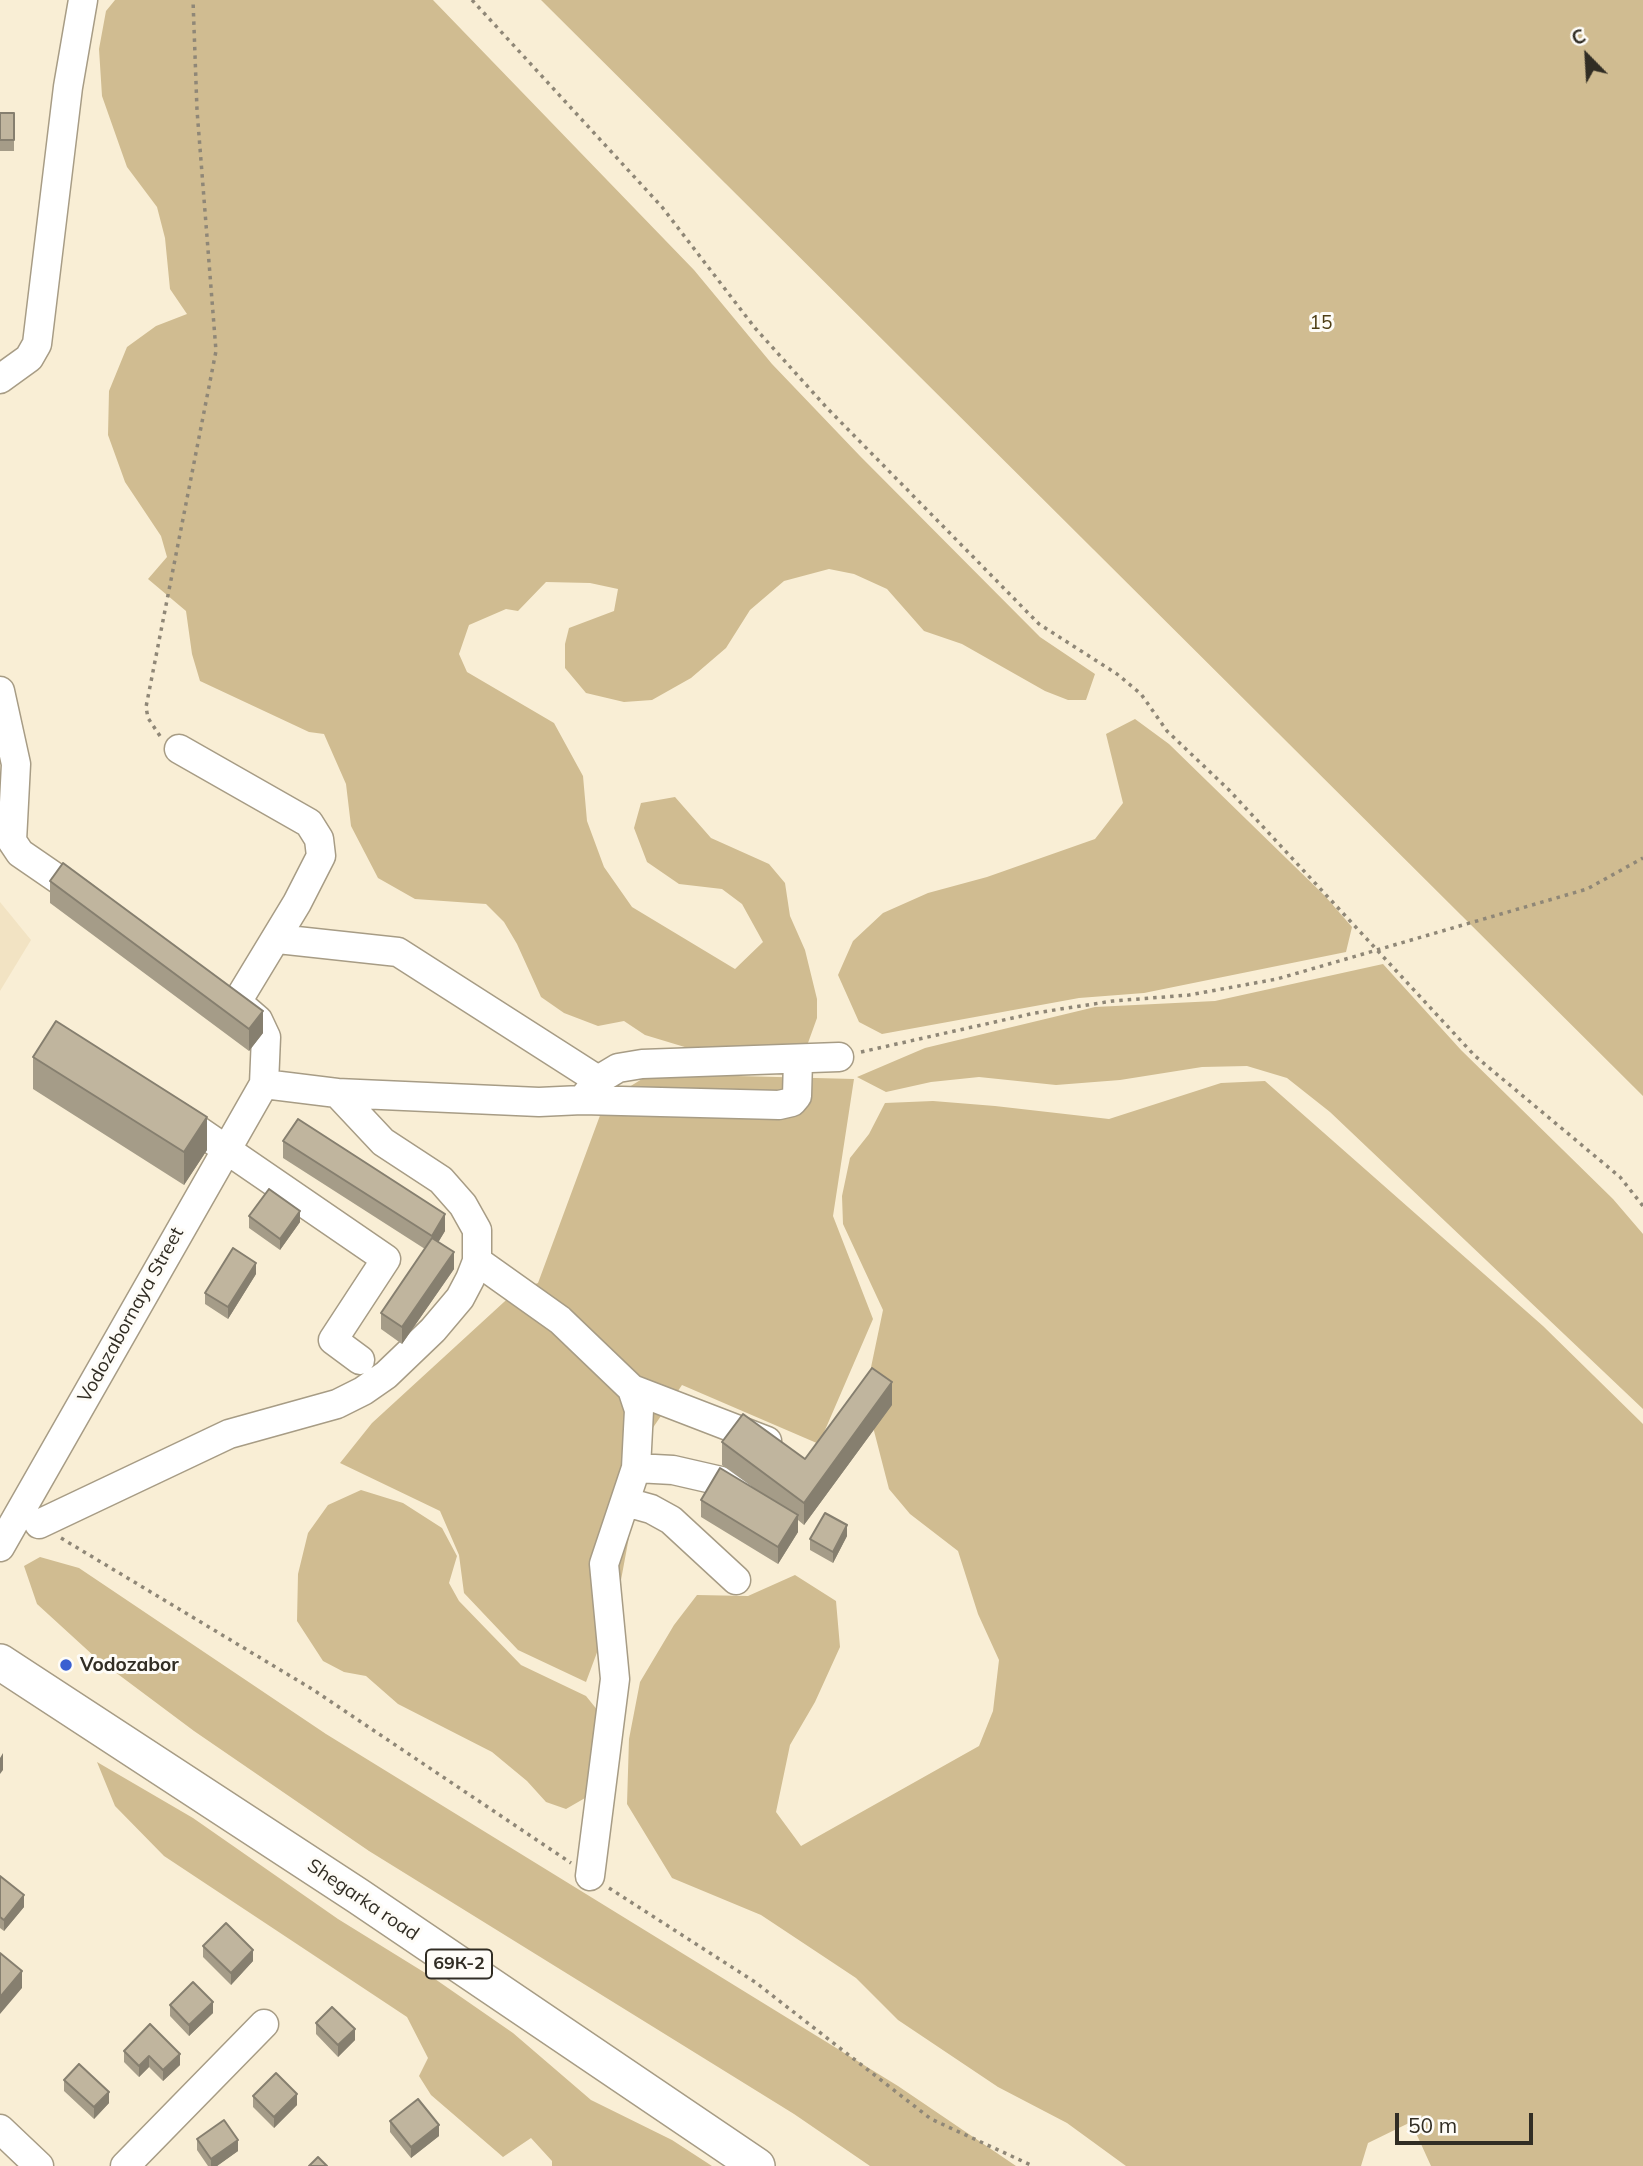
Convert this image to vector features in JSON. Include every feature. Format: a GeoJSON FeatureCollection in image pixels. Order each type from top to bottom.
{"type":"FeatureCollection","features":[{"type":"Feature","properties":{"kind":"main road","name":"Shegarka road"},"geometry":{"type":"LineString","coordinates":[[0,1662],[359,1896],[757,2166]]}},
{"type":"Feature","properties":{"kind":"street"},"geometry":{"type":"LineString","coordinates":[[0,379],[29,358],[37,344],[68,87],[83,0]]}},
{"type":"Feature","properties":{"kind":"street"},"geometry":{"type":"LineString","coordinates":[[0,691],[16,764],[12,841],[20,853],[111,915]]}},
{"type":"Feature","properties":{"kind":"street"},"geometry":{"type":"LineString","coordinates":[[179,749],[309,823],[319,839],[321,856],[278,939],[225,994],[258,1020],[266,1037],[264,1084],[337,1093],[539,1102],[590,1090],[779,1105],[792,1102],[797,1096],[798,1060]]}},
{"type":"Feature","properties":{"kind":"street"},"geometry":{"type":"LineString","coordinates":[[278,939],[398,952],[590,1090]]}},
{"type":"Feature","properties":{"kind":"street"},"geometry":{"type":"LineString","coordinates":[[590,1090],[618,1068],[642,1063],[839,1057]]}},
{"type":"Feature","properties":{"kind":"street","name":"Vodozabornaya Street"},"geometry":{"type":"LineString","coordinates":[[0,1547],[264,1084]]}},
{"type":"Feature","properties":{"kind":"street"},"geometry":{"type":"LineString","coordinates":[[39,1524],[229,1434],[337,1404],[363,1391],[386,1375],[433,1330],[460,1298],[477,1261],[477,1230],[463,1205],[441,1180],[383,1142],[337,1093]]}},
{"type":"Feature","properties":{"kind":"street"},"geometry":{"type":"LineString","coordinates":[[158,1104],[386,1259],[333,1340],[360,1360]]}},
{"type":"Feature","properties":{"kind":"street"},"geometry":{"type":"LineString","coordinates":[[477,1261],[560,1320],[632,1389],[793,1452]]}},
{"type":"Feature","properties":{"kind":"street"},"geometry":{"type":"LineString","coordinates":[[590,1876],[615,1679],[604,1564],[636,1468],[639,1410],[632,1389]]}},
{"type":"Feature","properties":{"kind":"street"},"geometry":{"type":"LineString","coordinates":[[636,1468],[673,1470],[721,1481],[758,1500]]}},
{"type":"Feature","properties":{"kind":"street"},"geometry":{"type":"LineString","coordinates":[[626,1502],[651,1509],[671,1520],[736,1580]]}},
{"type":"Feature","properties":{"kind":"street"},"geometry":{"type":"LineString","coordinates":[[125,2166],[264,2024]]}},
{"type":"Feature","properties":{"kind":"street"},"geometry":{"type":"LineString","coordinates":[[0,2129],[38,2166]]}},
{"type":"Feature","properties":{"kind":"path"},"geometry":{"type":"LineString","coordinates":[[179,749],[164,740],[154,729],[146,707],[216,351],[197,110],[193,0]]}},
{"type":"Feature","properties":{"kind":"path"},"geometry":{"type":"LineString","coordinates":[[472,0],[662,207],[755,328],[827,408],[1039,624],[1117,674],[1141,694],[1167,731],[1229,790],[1475,1056],[1620,1177],[1643,1206]]}},
{"type":"Feature","properties":{"kind":"path"},"geometry":{"type":"LineString","coordinates":[[839,1057],[1035,1013],[1113,1001],[1189,995],[1277,979],[1587,890],[1643,858]]}},
{"type":"Feature","properties":{"kind":"path"},"geometry":{"type":"LineString","coordinates":[[39,1524],[312,1689],[590,1876],[755,1982],[931,2119],[1033,2166]]}},
{"type":"Feature","properties":{"kind":"shaded area"},"geometry":{"type":"Polygon","coordinates":[[[0,902],[31,940],[0,991],[0,902]]]}},
{"type":"Feature","properties":{"kind":"green space"},"geometry":{"type":"Polygon","coordinates":[[[115,0],[433,0],[694,270],[772,364],[860,456],[1040,637],[1095,674],[1086,700],[1068,700],[1045,691],[962,644],[924,631],[887,589],[854,574],[829,569],[784,581],[750,610],[726,648],[691,678],[652,700],[624,702],[586,693],[565,668],[565,644],[569,628],[614,611],[618,589],[590,583],[546,582],[518,611],[506,609],[469,625],[459,654],[467,672],[554,723],[583,776],[587,821],[604,867],[632,907],[735,969],[763,942],[742,904],[722,889],[679,884],[647,862],[634,828],[641,803],[675,797],[711,838],[769,864],[785,883],[790,916],[805,950],[817,999],[817,1018],[804,1054],[731,1061],[645,1035],[624,1021],[598,1026],[564,1013],[541,997],[504,922],[486,904],[415,899],[378,878],[351,826],[346,784],[324,734],[309,732],[200,681],[192,654],[186,611],[148,579],[167,557],[161,536],[125,482],[108,435],[109,391],[127,347],[156,326],[187,314],[170,289],[165,238],[157,207],[127,167],[102,96],[99,49],[106,11],[115,0]]]}},
{"type":"Feature","properties":{"kind":"green space","name":"15"},"geometry":{"type":"Polygon","coordinates":[[[541,0],[1643,0],[1643,1096],[541,0]]]}},
{"type":"Feature","properties":{"kind":"green space"},"geometry":{"type":"Polygon","coordinates":[[[1135,719],[1169,744],[1325,896],[1352,927],[1346,952],[1144,993],[1079,998],[882,1034],[859,1022],[838,975],[853,941],[883,913],[928,893],[987,877],[1095,839],[1123,803],[1106,734],[1135,719]]]}},
{"type":"Feature","properties":{"kind":"green space"},"geometry":{"type":"Polygon","coordinates":[[[1383,964],[1461,1050],[1613,1199],[1643,1234],[1643,1409],[1330,1112],[1287,1078],[1247,1066],[1202,1067],[1120,1080],[1056,1085],[979,1077],[931,1082],[886,1092],[857,1077],[925,1048],[1095,1007],[1215,1001],[1383,964]]]}},
{"type":"Feature","properties":{"kind":"green space"},"geometry":{"type":"Polygon","coordinates":[[[661,1074],[854,1079],[833,1216],[873,1319],[819,1444],[682,1385],[648,1435],[618,1596],[586,1682],[518,1650],[464,1593],[459,1555],[440,1511],[340,1463],[372,1423],[516,1291],[538,1283],[605,1102],[642,1079],[661,1074]]]}},
{"type":"Feature","properties":{"kind":"green space"},"geometry":{"type":"Polygon","coordinates":[[[1265,1081],[1543,1326],[1643,1424],[1643,2166],[1431,2166],[1411,2122],[1368,2143],[1361,2166],[1126,2166],[1067,2123],[998,2087],[898,2020],[856,1978],[761,1915],[672,1878],[627,1804],[629,1739],[640,1682],[674,1625],[697,1595],[748,1596],[795,1575],[836,1601],[840,1647],[815,1702],[790,1745],[776,1812],[801,1846],[979,1746],[993,1711],[999,1660],[978,1614],[958,1551],[910,1514],[889,1489],[865,1396],[883,1310],[843,1224],[842,1196],[850,1158],[869,1134],[885,1103],[933,1101],[1109,1119],[1221,1083],[1265,1081]]]}},
{"type":"Feature","properties":{"kind":"green space"},"geometry":{"type":"Polygon","coordinates":[[[361,1490],[403,1503],[442,1528],[457,1556],[449,1583],[459,1601],[521,1665],[586,1696],[611,1727],[592,1794],[566,1809],[546,1802],[527,1781],[492,1752],[398,1704],[366,1676],[344,1672],[323,1661],[297,1621],[298,1574],[308,1533],[328,1505],[361,1490]]]}},
{"type":"Feature","properties":{"kind":"green space"},"geometry":{"type":"Polygon","coordinates":[[[40,1557],[79,1568],[326,1734],[898,2086],[1016,2166],[870,2166],[794,2114],[369,1851],[194,1731],[95,1657],[37,1604],[24,1566],[40,1557]]]}},
{"type":"Feature","properties":{"kind":"green space"},"geometry":{"type":"Polygon","coordinates":[[[97,1762],[193,1818],[338,1919],[435,1979],[513,2033],[591,2100],[672,2140],[712,2166],[552,2166],[552,2161],[531,2138],[503,2157],[431,2095],[419,2076],[428,2058],[407,2017],[164,1856],[115,1806],[97,1762]]]}},
{"type":"Feature","properties":{"kind":"building"},"geometry":{"type":"Polygon","coordinates":[[[0,113],[14,113],[14,140],[0,140],[0,113]]]}},
{"type":"Feature","properties":{"kind":"building"},"geometry":{"type":"Polygon","coordinates":[[[63,863],[263,1011],[249,1029],[50,881],[63,863]]]}},
{"type":"Feature","properties":{"kind":"building"},"geometry":{"type":"Polygon","coordinates":[[[56,1021],[207,1117],[184,1152],[33,1057],[56,1021]]]}},
{"type":"Feature","properties":{"kind":"building"},"geometry":{"type":"Polygon","coordinates":[[[298,1119],[445,1214],[432,1236],[283,1141],[298,1119]]]}},
{"type":"Feature","properties":{"kind":"building"},"geometry":{"type":"Polygon","coordinates":[[[269,1189],[300,1211],[280,1239],[249,1216],[269,1189]]]}},
{"type":"Feature","properties":{"kind":"building"},"geometry":{"type":"Polygon","coordinates":[[[432,1238],[454,1252],[402,1327],[381,1313],[432,1238]]]}},
{"type":"Feature","properties":{"kind":"building"},"geometry":{"type":"Polygon","coordinates":[[[233,1248],[256,1263],[228,1307],[205,1293],[233,1248]]]}},
{"type":"Feature","properties":{"kind":"building"},"geometry":{"type":"Polygon","coordinates":[[[872,1368],[892,1382],[804,1503],[722,1442],[743,1414],[805,1459],[872,1368]]]}},
{"type":"Feature","properties":{"kind":"building"},"geometry":{"type":"Polygon","coordinates":[[[720,1468],[798,1515],[778,1547],[701,1500],[720,1468]]]}},
{"type":"Feature","properties":{"kind":"building"},"geometry":{"type":"Polygon","coordinates":[[[825,1513],[847,1525],[833,1552],[810,1539],[825,1513]]]}},
{"type":"Feature","properties":{"kind":"building"},"geometry":{"type":"Polygon","coordinates":[[[0,1876],[24,1895],[4,1920],[0,1917],[0,1876]]]}},
{"type":"Feature","properties":{"kind":"building"},"geometry":{"type":"Polygon","coordinates":[[[226,1923],[253,1950],[231,1973],[203,1946],[226,1923]]]}},
{"type":"Feature","properties":{"kind":"building"},"geometry":{"type":"Polygon","coordinates":[[[0,1953],[22,1971],[0,1997],[0,1953]]]}},
{"type":"Feature","properties":{"kind":"building"},"geometry":{"type":"Polygon","coordinates":[[[193,1982],[213,2002],[189,2025],[170,2005],[193,1982]]]}},
{"type":"Feature","properties":{"kind":"building"},"geometry":{"type":"Polygon","coordinates":[[[332,2007],[355,2029],[338,2045],[316,2023],[332,2007]]]}},
{"type":"Feature","properties":{"kind":"building"},"geometry":{"type":"Polygon","coordinates":[[[150,2024],[180,2054],[163,2070],[149,2056],[139,2066],[124,2051],[150,2024]]]}},
{"type":"Feature","properties":{"kind":"building"},"geometry":{"type":"Polygon","coordinates":[[[79,2064],[109,2092],[94,2107],[64,2080],[79,2064]]]}},
{"type":"Feature","properties":{"kind":"building"},"geometry":{"type":"Polygon","coordinates":[[[276,2073],[297,2094],[274,2117],[253,2096],[276,2073]]]}},
{"type":"Feature","properties":{"kind":"building"},"geometry":{"type":"Polygon","coordinates":[[[418,2099],[439,2125],[411,2147],[390,2121],[418,2099]]]}},
{"type":"Feature","properties":{"kind":"building"},"geometry":{"type":"Polygon","coordinates":[[[224,2120],[238,2140],[211,2159],[197,2139],[224,2120]]]}},
{"type":"Feature","properties":{"kind":"building"},"geometry":{"type":"Polygon","coordinates":[[[318,2157],[327,2166],[309,2166],[318,2157]]]}},
{"type":"Feature","properties":{"kind":"place","name":"Vodozabor"},"geometry":{"type":"Point","coordinates":[66,1665]}}]}
